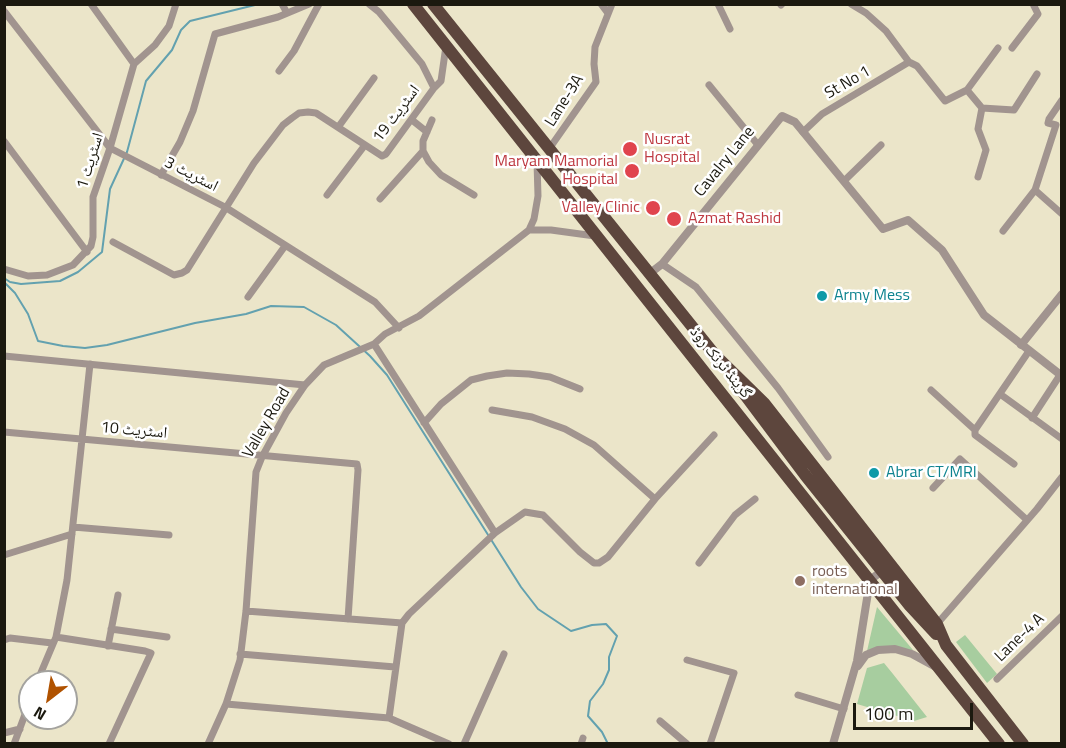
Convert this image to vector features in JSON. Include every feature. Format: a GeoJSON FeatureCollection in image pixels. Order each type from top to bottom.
{"type":"FeatureCollection","features":[{"type":"Feature","properties":{"kind":"highway","name":"گرینڈ ٹرنک روڈ"},"geometry":{"type":"LineString","coordinates":[[413,4],[999,744]]}},
{"type":"Feature","properties":{"kind":"highway","name":"گرینڈ ٹرنک روڈ"},"geometry":{"type":"LineString","coordinates":[[433,4],[715,355],[805,475],[882,571],[946,645],[1023,744]]}},
{"type":"Feature","properties":{"kind":"highway","name":"گرینڈ ٹرنک روڈ"},"geometry":{"type":"LineString","coordinates":[[715,355],[764,403],[937,624],[946,645]]}},
{"type":"Feature","properties":{"kind":"street"},"geometry":{"type":"LineString","coordinates":[[91,4],[134,64],[155,45],[169,26],[176,4]]}},
{"type":"Feature","properties":{"kind":"street"},"geometry":{"type":"LineString","coordinates":[[282,4],[287,13]]}},
{"type":"Feature","properties":{"kind":"street"},"geometry":{"type":"LineString","coordinates":[[161,175],[193,111],[215,34],[287,13],[309,4]]}},
{"type":"Feature","properties":{"kind":"street"},"geometry":{"type":"LineString","coordinates":[[279,71],[294,51],[319,4]]}},
{"type":"Feature","properties":{"kind":"street"},"geometry":{"type":"LineString","coordinates":[[369,4],[379,12],[422,64],[434,88]]}},
{"type":"Feature","properties":{"kind":"street"},"geometry":{"type":"LineString","coordinates":[[601,4],[610,8]]}},
{"type":"Feature","properties":{"kind":"street"},"geometry":{"type":"LineString","coordinates":[[718,4],[730,29]]}},
{"type":"Feature","properties":{"kind":"street"},"geometry":{"type":"LineString","coordinates":[[1012,48],[1038,14],[1033,4]]}},
{"type":"Feature","properties":{"kind":"street"},"geometry":{"type":"LineString","coordinates":[[856,6],[886,31],[909,62],[917,66],[945,102],[967,90],[999,48]]}},
{"type":"Feature","properties":{"kind":"street","name":"Lane-3A"},"geometry":{"type":"LineString","coordinates":[[549,150],[596,82],[595,47],[610,8]]}},
{"type":"Feature","properties":{"kind":"street","name":"اسٹریٹ 3"},"geometry":{"type":"LineString","coordinates":[[4,10],[110,148],[225,207],[375,302],[399,328]]}},
{"type":"Feature","properties":{"kind":"street","name":"اسٹریٹ 19"},"geometry":{"type":"LineString","coordinates":[[225,207],[283,125],[299,113],[316,114],[339,126],[382,156],[386,154],[441,81],[446,46]]}},
{"type":"Feature","properties":{"kind":"street","name":"St No 1"},"geometry":{"type":"LineString","coordinates":[[803,132],[822,114],[909,62]]}},
{"type":"Feature","properties":{"kind":"street","name":"اسٹریٹ 1"},"geometry":{"type":"LineString","coordinates":[[87,252],[93,237],[93,197],[110,148],[134,64]]}},
{"type":"Feature","properties":{"kind":"street"},"geometry":{"type":"LineString","coordinates":[[967,90],[982,108],[1014,110],[1037,74]]}},
{"type":"Feature","properties":{"kind":"street"},"geometry":{"type":"LineString","coordinates":[[339,126],[374,78]]}},
{"type":"Feature","properties":{"kind":"street"},"geometry":{"type":"LineString","coordinates":[[709,85],[758,144]]}},
{"type":"Feature","properties":{"kind":"street"},"geometry":{"type":"LineString","coordinates":[[1003,231],[1035,190],[1059,126],[1048,123],[1048,119],[1062,100]]}},
{"type":"Feature","properties":{"kind":"street"},"geometry":{"type":"LineString","coordinates":[[978,177],[986,150],[978,129],[982,108]]}},
{"type":"Feature","properties":{"kind":"street","name":"Cavalry Lane"},"geometry":{"type":"LineString","coordinates":[[649,274],[662,264],[782,116],[795,122],[803,132]]}},
{"type":"Feature","properties":{"kind":"street"},"geometry":{"type":"LineString","coordinates":[[412,120],[427,132]]}},
{"type":"Feature","properties":{"kind":"street"},"geometry":{"type":"LineString","coordinates":[[432,120],[423,141],[423,151],[429,162],[441,175],[474,195]]}},
{"type":"Feature","properties":{"kind":"street"},"geometry":{"type":"LineString","coordinates":[[803,132],[883,230],[908,220],[942,250],[984,315],[1061,376],[1032,418]]}},
{"type":"Feature","properties":{"kind":"street"},"geometry":{"type":"LineString","coordinates":[[4,141],[87,252],[73,265],[47,275],[28,276],[4,269]]}},
{"type":"Feature","properties":{"kind":"street"},"geometry":{"type":"LineString","coordinates":[[327,195],[365,145]]}},
{"type":"Feature","properties":{"kind":"street"},"geometry":{"type":"LineString","coordinates":[[844,181],[881,145]]}},
{"type":"Feature","properties":{"kind":"street"},"geometry":{"type":"LineString","coordinates":[[380,199],[423,151]]}},
{"type":"Feature","properties":{"kind":"street"},"geometry":{"type":"LineString","coordinates":[[537,160],[538,196],[534,219],[529,230],[551,230],[598,237]]}},
{"type":"Feature","properties":{"kind":"street"},"geometry":{"type":"LineString","coordinates":[[1035,190],[1062,214]]}},
{"type":"Feature","properties":{"kind":"street"},"geometry":{"type":"LineString","coordinates":[[113,242],[174,275],[182,273],[187,270],[225,207]]}},
{"type":"Feature","properties":{"kind":"street","name":"Valley Road"},"geometry":{"type":"LineString","coordinates":[[208,744],[226,704],[240,654],[246,611],[256,472],[286,412],[305,385],[324,365],[359,352],[374,344],[385,334],[428,310],[529,230]]}},
{"type":"Feature","properties":{"kind":"street"},"geometry":{"type":"LineString","coordinates":[[248,297],[285,246]]}},
{"type":"Feature","properties":{"kind":"street"},"geometry":{"type":"LineString","coordinates":[[662,264],[696,287],[778,388],[828,458]]}},
{"type":"Feature","properties":{"kind":"street"},"geometry":{"type":"LineString","coordinates":[[1021,345],[1062,294]]}},
{"type":"Feature","properties":{"kind":"street"},"geometry":{"type":"LineString","coordinates":[[374,344],[492,536]]}},
{"type":"Feature","properties":{"kind":"street"},"geometry":{"type":"LineString","coordinates":[[975,430],[1029,351]]}},
{"type":"Feature","properties":{"kind":"street"},"geometry":{"type":"LineString","coordinates":[[4,356],[305,385]]}},
{"type":"Feature","properties":{"kind":"street"},"geometry":{"type":"LineString","coordinates":[[42,670],[54,640],[67,580],[90,364]]}},
{"type":"Feature","properties":{"kind":"street"},"geometry":{"type":"LineString","coordinates":[[424,423],[441,404],[471,380],[487,376],[507,373],[550,377],[580,389]]}},
{"type":"Feature","properties":{"kind":"street"},"geometry":{"type":"LineString","coordinates":[[931,390],[975,430],[975,435],[1014,464]]}},
{"type":"Feature","properties":{"kind":"street"},"geometry":{"type":"LineString","coordinates":[[1000,394],[1061,439]]}},
{"type":"Feature","properties":{"kind":"street"},"geometry":{"type":"LineString","coordinates":[[492,410],[532,417],[565,429],[594,446],[655,499]]}},
{"type":"Feature","properties":{"kind":"street","name":"اسٹریٹ 10"},"geometry":{"type":"LineString","coordinates":[[4,432],[357,464],[348,619]]}},
{"type":"Feature","properties":{"kind":"street"},"geometry":{"type":"LineString","coordinates":[[388,718],[402,623],[492,536],[525,512],[543,515],[580,552],[594,563],[598,563],[608,557],[655,499],[714,435]]}},
{"type":"Feature","properties":{"kind":"street"},"geometry":{"type":"LineString","coordinates":[[933,488],[960,459],[1027,519]]}},
{"type":"Feature","properties":{"kind":"street"},"geometry":{"type":"LineString","coordinates":[[937,624],[1062,477]]}},
{"type":"Feature","properties":{"kind":"street"},"geometry":{"type":"LineString","coordinates":[[699,563],[735,515],[755,499]]}},
{"type":"Feature","properties":{"kind":"street"},"geometry":{"type":"LineString","coordinates":[[4,555],[73,531],[169,536]]}},
{"type":"Feature","properties":{"kind":"street"},"geometry":{"type":"LineString","coordinates":[[834,744],[854,672],[870,580],[882,571]]}},
{"type":"Feature","properties":{"kind":"street"},"geometry":{"type":"LineString","coordinates":[[108,646],[118,595]]}},
{"type":"Feature","properties":{"kind":"street"},"geometry":{"type":"LineString","coordinates":[[246,611],[402,623]]}},
{"type":"Feature","properties":{"kind":"street","name":"Lane-4 A"},"geometry":{"type":"LineString","coordinates":[[997,679],[1062,616]]}},
{"type":"Feature","properties":{"kind":"street"},"geometry":{"type":"LineString","coordinates":[[111,629],[167,637]]}},
{"type":"Feature","properties":{"kind":"street"},"geometry":{"type":"LineString","coordinates":[[4,640],[10,638],[54,640],[151,653],[109,744]]}},
{"type":"Feature","properties":{"kind":"street"},"geometry":{"type":"LineString","coordinates":[[854,672],[866,655],[878,650],[894,649],[933,664],[943,674]]}},
{"type":"Feature","properties":{"kind":"street"},"geometry":{"type":"LineString","coordinates":[[240,654],[395,667]]}},
{"type":"Feature","properties":{"kind":"street"},"geometry":{"type":"LineString","coordinates":[[464,744],[504,654]]}},
{"type":"Feature","properties":{"kind":"street"},"geometry":{"type":"LineString","coordinates":[[687,660],[734,673],[710,744]]}},
{"type":"Feature","properties":{"kind":"street"},"geometry":{"type":"LineString","coordinates":[[798,695],[844,709]]}},
{"type":"Feature","properties":{"kind":"street"},"geometry":{"type":"LineString","coordinates":[[226,704],[388,718],[447,743]]}},
{"type":"Feature","properties":{"kind":"street"},"geometry":{"type":"LineString","coordinates":[[660,721],[687,744]]}},
{"type":"Feature","properties":{"kind":"street"},"geometry":{"type":"LineString","coordinates":[[14,744],[20,730]]}},
{"type":"Feature","properties":{"kind":"green space"},"geometry":{"type":"Polygon","coordinates":[[[877,607],[913,650],[867,651],[877,607]]]}},
{"type":"Feature","properties":{"kind":"green space"},"geometry":{"type":"Polygon","coordinates":[[[965,635],[997,674],[987,683],[956,642],[965,635]]]}},
{"type":"Feature","properties":{"kind":"green space"},"geometry":{"type":"Polygon","coordinates":[[[884,663],[927,717],[914,721],[857,704],[867,668],[884,663]]]}},
{"type":"Feature","properties":{"kind":"waterway"},"geometry":{"type":"LineString","coordinates":[[4,278],[21,284],[60,281],[78,272],[102,252],[110,189],[127,152],[146,81],[172,50],[181,30],[190,21],[259,4]]}},
{"type":"Feature","properties":{"kind":"waterway"},"geometry":{"type":"LineString","coordinates":[[4,282],[15,293],[28,314],[38,341],[63,346],[85,348],[107,345],[195,323],[246,314],[271,306],[304,307],[336,325],[387,375],[521,587],[538,609],[571,631],[606,624],[617,636],[609,657],[609,670],[603,684],[590,701],[588,716],[602,732],[608,744]]}},
{"type":"Feature","properties":{"kind":"place","name":"Nusrat Hospital"},"geometry":{"type":"Point","coordinates":[630,149]}},
{"type":"Feature","properties":{"kind":"place","name":"Maryam Mamorial Hospital"},"geometry":{"type":"Point","coordinates":[632,171]}},
{"type":"Feature","properties":{"kind":"place","name":"Valley Clinic"},"geometry":{"type":"Point","coordinates":[653,208]}},
{"type":"Feature","properties":{"kind":"place","name":"Azmat Rashid"},"geometry":{"type":"Point","coordinates":[674,219]}},
{"type":"Feature","properties":{"kind":"place","name":"Army Mess"},"geometry":{"type":"Point","coordinates":[822,296]}},
{"type":"Feature","properties":{"kind":"place","name":"Abrar CT/MRI"},"geometry":{"type":"Point","coordinates":[874,473]}},
{"type":"Feature","properties":{"kind":"place","name":"roots international"},"geometry":{"type":"Point","coordinates":[800,581]}}]}
